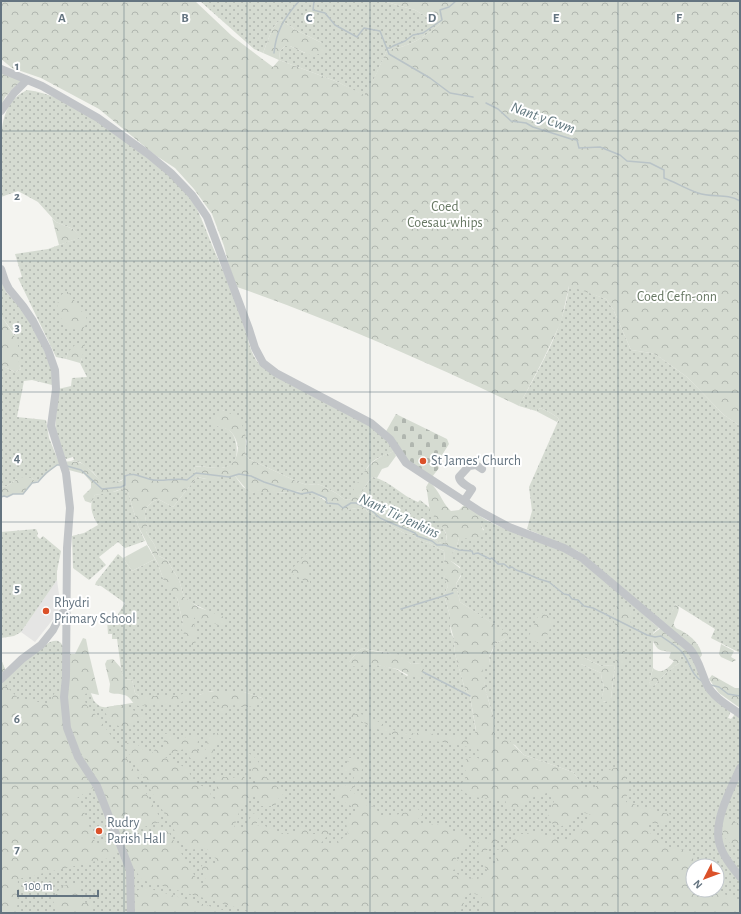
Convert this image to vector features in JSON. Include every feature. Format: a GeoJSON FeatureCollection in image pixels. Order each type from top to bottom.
{"type":"FeatureCollection","features":[{"type":"Feature","properties":{"kind":"street"},"geometry":{"type":"LineString","coordinates":[[1,69],[42,86],[98,118],[123,135],[171,173],[192,195],[207,217],[255,348],[259,357],[267,367],[371,423],[390,439],[406,463],[464,501],[500,522],[564,548],[586,561],[662,627],[689,648],[696,657],[710,689],[718,698],[740,714]]}},
{"type":"Feature","properties":{"kind":"street"},"geometry":{"type":"LineString","coordinates":[[1,111],[14,93],[27,80]]}},
{"type":"Feature","properties":{"kind":"street"},"geometry":{"type":"LineString","coordinates":[[1,269],[4,281],[33,321],[48,350],[55,370],[56,389],[51,426],[66,469],[70,508],[67,548],[66,677],[64,697],[67,728],[78,757],[97,786],[130,870],[131,913]]}},
{"type":"Feature","properties":{"kind":"street"},"geometry":{"type":"LineString","coordinates":[[464,501],[472,489],[459,480],[459,476],[469,466],[476,465],[482,469]]}},
{"type":"Feature","properties":{"kind":"street"},"geometry":{"type":"LineString","coordinates":[[1,679],[22,659],[41,645],[53,630],[61,614],[67,610]]}},
{"type":"Feature","properties":{"kind":"street"},"geometry":{"type":"LineString","coordinates":[[740,768],[729,793],[718,827],[719,843],[722,851],[740,877]]}},
{"type":"Feature","properties":{"kind":"shaded area","name":"Rhydri Primary School"},"geometry":{"type":"Polygon","coordinates":[[[57,580],[59,594],[58,613],[35,642],[21,632],[57,580]]]}},
{"type":"Feature","properties":{"kind":"green space","name":"Coed Coesau-whips"},"geometry":{"type":"Polygon","coordinates":[[[1,1],[195,1],[232,36],[273,67],[279,60],[338,82],[366,96],[387,50],[402,47],[415,41],[428,34],[440,24],[415,10],[383,1],[740,1],[740,426],[724,415],[687,377],[658,356],[651,353],[631,350],[613,309],[606,299],[569,286],[561,322],[519,406],[380,343],[237,287],[212,214],[194,189],[175,168],[155,155],[99,109],[41,78],[12,68],[1,59],[1,1]]]}},
{"type":"Feature","properties":{"kind":"green space"},"geometry":{"type":"Polygon","coordinates":[[[200,1],[383,1],[415,10],[440,24],[428,34],[415,41],[402,47],[387,50],[366,97],[338,82],[279,60],[280,51],[285,46],[290,46],[305,53],[322,43],[296,30],[281,20],[272,30],[263,53],[254,49],[200,1]]]}},
{"type":"Feature","properties":{"kind":"green space"},"geometry":{"type":"Polygon","coordinates":[[[281,20],[296,30],[322,43],[324,47],[322,53],[312,56],[290,46],[285,46],[280,51],[279,60],[263,53],[272,30],[281,20]]]}},
{"type":"Feature","properties":{"kind":"green space"},"geometry":{"type":"Polygon","coordinates":[[[1,72],[21,81],[5,97],[1,106],[1,72]]]}},
{"type":"Feature","properties":{"kind":"green space"},"geometry":{"type":"Polygon","coordinates":[[[27,90],[44,93],[78,108],[126,141],[181,186],[188,193],[201,217],[234,295],[252,351],[260,365],[373,428],[383,436],[394,451],[376,459],[368,466],[352,498],[349,500],[344,499],[336,493],[317,484],[307,485],[298,482],[249,459],[245,455],[247,441],[223,410],[218,415],[217,426],[225,428],[233,435],[237,450],[233,464],[216,468],[194,467],[196,473],[187,480],[181,479],[161,481],[123,479],[114,484],[106,484],[101,482],[93,472],[80,462],[71,461],[74,460],[73,457],[66,459],[64,457],[55,431],[58,389],[71,386],[72,378],[87,377],[80,363],[82,358],[68,352],[66,359],[56,357],[18,278],[22,277],[15,254],[48,249],[81,237],[73,229],[56,222],[38,202],[18,191],[1,197],[1,137],[4,119],[12,102],[27,90]]]}},
{"type":"Feature","properties":{"kind":"green space"},"geometry":{"type":"Polygon","coordinates":[[[52,218],[56,222],[73,229],[82,237],[59,245],[52,218]]]}},
{"type":"Feature","properties":{"kind":"green space"},"geometry":{"type":"Polygon","coordinates":[[[1,280],[6,292],[24,312],[41,343],[52,369],[52,385],[32,380],[24,381],[17,417],[46,420],[49,438],[60,465],[57,465],[35,482],[32,478],[17,479],[7,486],[1,487],[1,365],[15,372],[21,369],[18,363],[19,353],[13,332],[1,316],[1,280]]]}},
{"type":"Feature","properties":{"kind":"green space"},"geometry":{"type":"Polygon","coordinates":[[[569,285],[606,299],[613,309],[631,350],[651,353],[658,356],[687,377],[724,415],[740,426],[740,653],[711,638],[715,629],[675,604],[670,618],[664,625],[578,551],[527,529],[532,511],[529,487],[559,419],[540,408],[536,411],[519,406],[550,348],[562,317],[569,285]]]}},
{"type":"Feature","properties":{"kind":"green space"},"geometry":{"type":"Polygon","coordinates":[[[64,292],[68,292],[86,317],[88,322],[82,330],[70,329],[58,312],[58,302],[64,292]]]}},
{"type":"Feature","properties":{"kind":"green space"},"geometry":{"type":"Polygon","coordinates":[[[1,316],[12,332],[18,345],[19,364],[21,369],[15,372],[1,365],[1,316]]]}},
{"type":"Feature","properties":{"kind":"green space"},"geometry":{"type":"Polygon","coordinates":[[[77,343],[85,344],[80,363],[66,359],[68,352],[77,343]]]}},
{"type":"Feature","properties":{"kind":"green space"},"geometry":{"type":"Polygon","coordinates":[[[540,408],[558,418],[559,419],[557,422],[536,411],[540,408]]]}},
{"type":"Feature","properties":{"kind":"green space"},"geometry":{"type":"Polygon","coordinates":[[[222,410],[236,417],[245,434],[245,455],[249,459],[298,482],[307,485],[317,484],[323,486],[344,499],[349,500],[352,498],[351,494],[365,470],[381,456],[394,451],[396,456],[388,467],[382,469],[377,478],[373,477],[370,479],[359,496],[359,499],[441,543],[445,543],[447,538],[444,530],[430,510],[426,487],[429,482],[433,485],[451,511],[459,510],[464,505],[481,512],[480,521],[484,535],[478,539],[459,538],[456,549],[451,555],[451,561],[462,571],[456,584],[460,602],[509,634],[495,644],[489,657],[490,663],[488,666],[482,667],[486,692],[494,719],[494,738],[510,741],[524,755],[573,772],[578,779],[579,785],[594,790],[599,780],[605,773],[617,767],[623,767],[628,786],[626,802],[672,815],[664,824],[651,823],[647,827],[651,834],[671,848],[685,850],[692,858],[685,858],[685,898],[725,898],[725,895],[740,904],[740,913],[483,913],[479,904],[482,896],[471,893],[465,896],[463,908],[457,913],[255,913],[142,880],[133,867],[122,841],[165,826],[199,883],[203,884],[206,881],[201,867],[204,863],[215,863],[216,859],[206,848],[188,850],[183,845],[125,747],[127,743],[138,745],[147,753],[152,753],[157,747],[163,747],[165,734],[170,733],[175,741],[189,736],[195,737],[198,741],[196,750],[203,752],[207,748],[208,737],[218,733],[221,740],[214,746],[212,755],[201,759],[191,759],[184,749],[163,756],[188,769],[194,784],[210,788],[211,797],[215,799],[217,786],[214,778],[216,776],[233,778],[242,775],[251,784],[257,783],[252,773],[253,764],[247,756],[248,753],[260,764],[265,778],[271,779],[277,787],[283,787],[286,793],[280,796],[275,806],[260,806],[260,798],[255,795],[240,809],[234,828],[245,828],[252,814],[258,812],[260,815],[256,825],[265,826],[279,833],[293,833],[299,827],[304,827],[309,834],[317,834],[325,828],[329,830],[329,834],[321,843],[329,845],[336,843],[348,834],[346,823],[356,813],[356,809],[332,795],[332,792],[352,782],[356,773],[354,769],[343,772],[349,758],[354,758],[362,769],[360,779],[350,791],[360,796],[366,805],[375,807],[381,816],[388,817],[418,809],[423,815],[417,820],[419,824],[443,825],[450,831],[456,831],[472,840],[473,842],[461,850],[455,857],[462,867],[450,871],[470,879],[478,878],[488,872],[479,857],[478,841],[490,840],[496,830],[500,831],[500,838],[486,851],[492,867],[497,867],[496,850],[505,848],[514,835],[536,832],[566,842],[582,829],[591,815],[578,813],[568,823],[557,828],[547,818],[554,801],[547,793],[531,798],[520,809],[507,807],[505,799],[474,797],[459,787],[468,775],[463,766],[465,760],[472,757],[482,759],[478,749],[442,742],[409,738],[384,732],[347,715],[361,714],[368,716],[393,730],[403,733],[430,733],[438,737],[457,736],[464,740],[470,739],[474,736],[476,730],[470,696],[465,689],[455,654],[450,616],[444,595],[448,586],[444,577],[444,551],[429,543],[421,541],[413,535],[404,533],[365,510],[357,508],[340,511],[323,498],[303,491],[254,493],[248,491],[235,476],[231,475],[225,475],[212,480],[197,477],[173,507],[158,499],[153,502],[148,506],[145,513],[147,525],[146,532],[154,544],[159,556],[167,560],[179,580],[184,597],[198,607],[224,617],[228,623],[221,626],[197,617],[194,618],[196,650],[188,642],[181,628],[183,623],[177,598],[166,587],[158,564],[138,526],[128,492],[121,489],[110,493],[95,495],[91,503],[85,501],[83,496],[91,488],[91,482],[84,474],[65,469],[63,462],[72,461],[84,465],[106,484],[121,481],[128,474],[135,474],[154,480],[163,481],[187,480],[196,473],[194,467],[222,468],[233,463],[236,457],[238,446],[236,439],[230,431],[213,423],[213,418],[222,410]]]}},
{"type":"Feature","properties":{"kind":"green space"},"geometry":{"type":"Polygon","coordinates":[[[396,414],[447,439],[449,444],[437,463],[439,468],[432,477],[409,463],[385,433],[396,414]]]}},
{"type":"Feature","properties":{"kind":"green space"},"geometry":{"type":"Polygon","coordinates":[[[225,475],[235,476],[243,487],[254,493],[304,491],[315,494],[329,503],[347,510],[357,508],[365,510],[404,533],[413,535],[421,541],[429,543],[444,551],[444,573],[448,586],[444,595],[450,616],[455,654],[465,689],[470,696],[479,749],[578,785],[578,779],[573,772],[524,755],[515,745],[494,738],[494,719],[486,692],[481,667],[490,663],[489,657],[495,644],[504,639],[508,634],[460,602],[456,584],[461,576],[460,567],[451,561],[451,555],[456,549],[459,538],[484,530],[479,521],[480,516],[501,527],[562,550],[588,567],[612,586],[659,628],[653,633],[653,668],[649,684],[655,685],[666,673],[679,663],[681,656],[693,658],[706,689],[731,711],[728,718],[731,719],[735,714],[740,718],[740,913],[1,913],[1,659],[8,677],[39,649],[53,641],[58,641],[62,645],[66,654],[75,654],[94,701],[100,706],[107,707],[175,696],[139,696],[135,693],[132,679],[124,680],[117,639],[112,639],[112,634],[108,634],[107,620],[112,624],[125,603],[101,586],[95,585],[118,554],[123,558],[132,571],[155,559],[164,581],[177,598],[183,623],[182,628],[191,632],[183,606],[206,610],[190,602],[184,597],[179,580],[167,560],[159,556],[154,544],[146,532],[147,525],[145,513],[148,506],[158,499],[173,507],[197,477],[207,479],[225,475]],[[363,648],[358,651],[349,662],[384,666],[396,669],[407,676],[421,663],[411,664],[399,656],[363,648]],[[585,658],[581,664],[601,673],[604,687],[602,697],[603,701],[605,702],[611,698],[615,665],[601,666],[585,658]],[[210,691],[199,695],[263,700],[262,698],[244,692],[210,691]]]}},
{"type":"Feature","properties":{"kind":"green space"},"geometry":{"type":"Polygon","coordinates":[[[20,477],[32,478],[35,482],[32,483],[23,494],[13,494],[7,497],[1,497],[1,487],[7,486],[20,477]]]}},
{"type":"Feature","properties":{"kind":"green space"},"geometry":{"type":"Polygon","coordinates":[[[373,477],[385,482],[418,502],[420,500],[430,508],[444,530],[446,535],[445,543],[441,543],[359,499],[359,496],[370,479],[373,477]]]}},
{"type":"Feature","properties":{"kind":"green space"},"geometry":{"type":"Polygon","coordinates":[[[121,489],[128,492],[138,526],[145,541],[125,548],[118,542],[99,557],[106,565],[89,580],[73,568],[72,536],[84,533],[98,525],[94,518],[91,506],[95,495],[121,489]]]}},
{"type":"Feature","properties":{"kind":"green space"},"geometry":{"type":"Polygon","coordinates":[[[36,529],[38,533],[37,536],[40,539],[43,536],[61,551],[57,571],[57,580],[21,632],[14,636],[1,638],[1,532],[36,529]]]}},
{"type":"Feature","properties":{"kind":"green space"},"geometry":{"type":"Polygon","coordinates":[[[147,545],[155,559],[132,571],[123,558],[147,545]]]}},
{"type":"Feature","properties":{"kind":"green space"},"geometry":{"type":"Polygon","coordinates":[[[308,552],[310,584],[289,572],[308,552]]]}},
{"type":"Feature","properties":{"kind":"green space"},"geometry":{"type":"Polygon","coordinates":[[[675,604],[679,607],[674,621],[676,628],[695,641],[702,655],[700,658],[681,656],[679,663],[666,673],[654,686],[649,684],[653,668],[662,671],[674,661],[669,658],[671,652],[658,649],[651,637],[667,622],[675,604]]]}},
{"type":"Feature","properties":{"kind":"green space"},"geometry":{"type":"Polygon","coordinates":[[[617,606],[626,608],[630,611],[630,625],[625,628],[621,629],[615,625],[614,616],[617,606]]]}},
{"type":"Feature","properties":{"kind":"green space"},"geometry":{"type":"Polygon","coordinates":[[[540,612],[554,619],[543,645],[528,638],[540,612]]]}},
{"type":"Feature","properties":{"kind":"green space"},"geometry":{"type":"Polygon","coordinates":[[[83,638],[86,639],[99,695],[90,693],[85,694],[85,702],[124,754],[162,821],[120,835],[99,782],[79,750],[70,726],[67,697],[68,655],[75,654],[83,638]]]}},
{"type":"Feature","properties":{"kind":"green space"},"geometry":{"type":"Polygon","coordinates":[[[721,644],[734,651],[731,657],[736,660],[732,662],[721,657],[719,654],[721,644]]]}},
{"type":"Feature","properties":{"kind":"green space"},"geometry":{"type":"Polygon","coordinates":[[[363,648],[400,655],[411,664],[421,663],[424,671],[421,675],[414,677],[397,669],[387,667],[365,665],[356,667],[350,665],[349,662],[358,651],[363,648]]]}},
{"type":"Feature","properties":{"kind":"green space"},"geometry":{"type":"Polygon","coordinates":[[[617,650],[625,651],[623,666],[615,665],[617,650]]]}},
{"type":"Feature","properties":{"kind":"green space"},"geometry":{"type":"Polygon","coordinates":[[[580,658],[585,658],[601,666],[615,665],[611,698],[605,702],[602,701],[604,687],[601,673],[581,664],[578,660],[580,658]]]}},
{"type":"Feature","properties":{"kind":"green space"},"geometry":{"type":"Polygon","coordinates":[[[1,659],[8,677],[2,682],[18,698],[49,704],[55,692],[62,692],[75,758],[93,788],[77,798],[79,798],[96,845],[111,838],[118,856],[18,879],[17,913],[1,913],[1,659]]]}},
{"type":"Feature","properties":{"kind":"green space"},"geometry":{"type":"Polygon","coordinates":[[[113,659],[121,668],[124,680],[132,679],[135,693],[139,696],[175,696],[187,693],[190,696],[187,699],[177,703],[138,706],[122,694],[109,692],[110,684],[105,664],[107,660],[113,659]]]}},
{"type":"Feature","properties":{"kind":"green space"},"geometry":{"type":"Polygon","coordinates":[[[712,675],[735,688],[740,688],[740,708],[719,693],[709,679],[712,675]]]}},
{"type":"Feature","properties":{"kind":"green space"},"geometry":{"type":"Polygon","coordinates":[[[207,691],[244,692],[262,698],[263,700],[256,705],[248,707],[230,705],[227,708],[225,715],[221,715],[218,711],[221,704],[201,700],[198,696],[207,691]]]}},
{"type":"Feature","properties":{"kind":"green space"},"geometry":{"type":"Polygon","coordinates":[[[119,705],[146,715],[147,718],[145,720],[137,719],[134,721],[133,726],[120,727],[110,720],[105,712],[107,707],[119,705]]]}},
{"type":"Feature","properties":{"kind":"green space"},"geometry":{"type":"Polygon","coordinates":[[[723,818],[740,824],[740,847],[730,843],[724,837],[722,828],[723,818]]]}},
{"type":"Feature","properties":{"kind":"green space"},"geometry":{"type":"Polygon","coordinates":[[[79,883],[84,903],[93,902],[93,913],[59,913],[52,899],[62,886],[79,883]]]}},
{"type":"Feature","properties":{"kind":"green space"},"geometry":{"type":"Polygon","coordinates":[[[144,887],[233,913],[137,913],[134,892],[144,887]]]}},
{"type":"Feature","properties":{"kind":"waterway","name":"Nant y Cwm"},"geometry":{"type":"LineString","coordinates":[[274,53],[279,31],[289,13],[299,1]]}},
{"type":"Feature","properties":{"kind":"waterway","name":"Nant y Cwm"},"geometry":{"type":"LineString","coordinates":[[314,1],[313,10],[325,13],[335,25],[357,37],[364,28],[380,31],[389,54],[430,78],[450,93],[473,97]]}},
{"type":"Feature","properties":{"kind":"waterway"},"geometry":{"type":"LineString","coordinates":[[387,48],[405,41],[413,35],[423,33],[442,20],[440,10],[449,7],[456,1]]}},
{"type":"Feature","properties":{"kind":"waterway","name":"Nant y Cwm"},"geometry":{"type":"LineString","coordinates":[[486,103],[498,109],[511,121],[526,123],[533,127],[577,140],[579,148],[600,147],[620,155],[627,161],[650,163],[664,170],[664,178],[689,190],[703,194],[730,197],[740,201]]}},
{"type":"Feature","properties":{"kind":"waterway","name":"Nant Tir Jenkins"},"geometry":{"type":"LineString","coordinates":[[1,497],[7,497],[13,494],[23,494],[32,483],[38,482],[46,473],[57,465],[61,465]]}},
{"type":"Feature","properties":{"kind":"waterway","name":"Nant Tir Jenkins"},"geometry":{"type":"LineString","coordinates":[[67,466],[81,470],[102,489],[121,487],[125,485],[125,476],[131,474],[154,480],[187,480],[196,473],[229,477],[239,474],[251,476],[264,482],[301,494],[312,492],[326,498],[327,503],[338,504],[343,508],[351,503],[356,503],[371,510],[380,518],[415,533],[417,536],[432,541],[437,545],[445,545],[459,550],[472,551],[473,554],[478,553],[490,559],[492,558],[498,564],[504,564],[509,568],[512,567],[516,570],[549,582],[564,594],[569,595],[572,599],[578,600],[584,606],[593,608],[647,635],[655,637],[661,636],[682,652],[695,675],[702,681]]}},
{"type":"Feature","properties":{"kind":"waterway"},"geometry":{"type":"LineString","coordinates":[[401,609],[453,593]]}},
{"type":"Feature","properties":{"kind":"waterway"},"geometry":{"type":"LineString","coordinates":[[423,672],[470,696]]}},
{"type":"Feature","properties":{"kind":"waterway","name":"Nant Tir Jenkins"},"geometry":{"type":"LineString","coordinates":[[711,685],[719,687],[728,694],[740,696]]}},
{"type":"Feature","properties":{"kind":"place","name":"St James' Church"},"geometry":{"type":"Point","coordinates":[423,461]}},
{"type":"Feature","properties":{"kind":"place","name":"Rhydri Primary School"},"geometry":{"type":"Point","coordinates":[46,611]}},
{"type":"Feature","properties":{"kind":"place","name":"Rudry Parish Hall"},"geometry":{"type":"Point","coordinates":[99,831]}},
{"type":"Feature","properties":{"kind":"park label","name":"Coed Cefn-onn"},"geometry":{"type":"Point","coordinates":[677,297]}}]}
